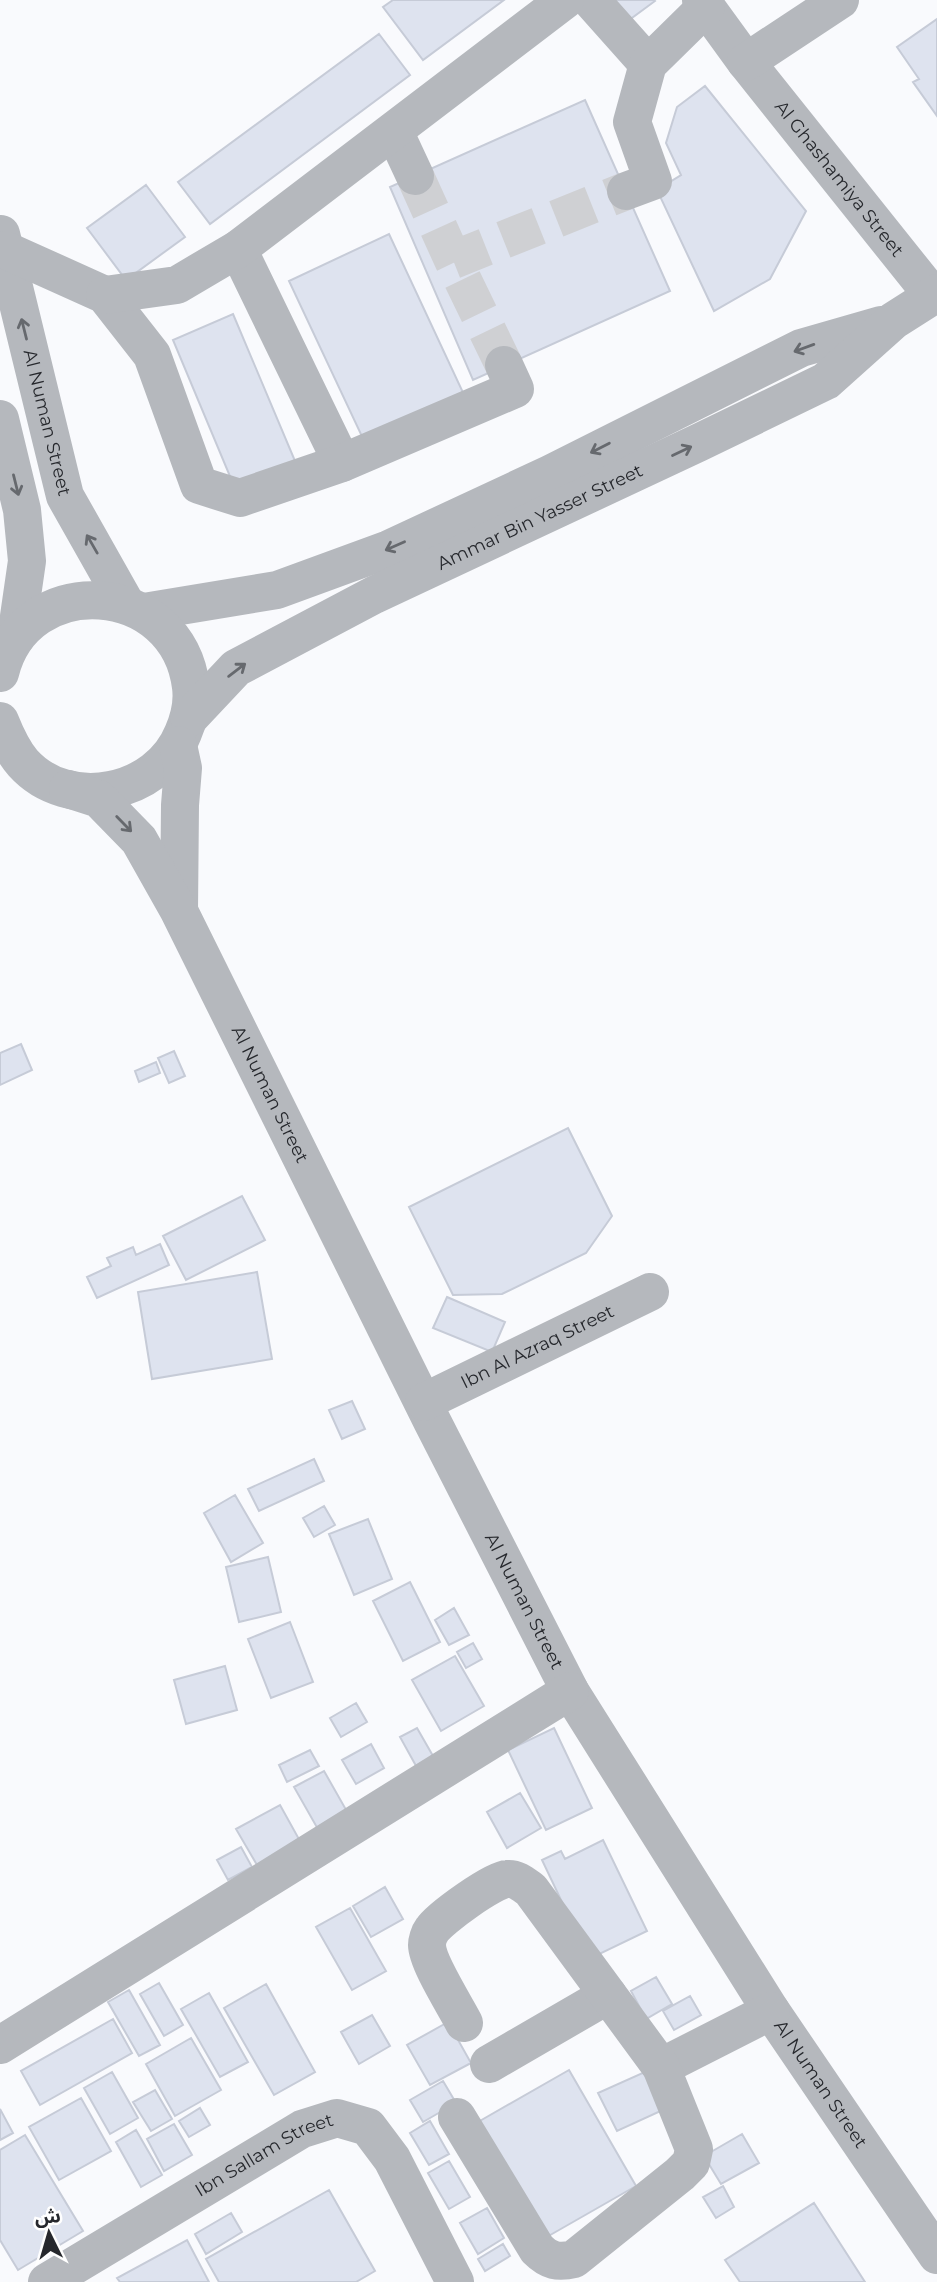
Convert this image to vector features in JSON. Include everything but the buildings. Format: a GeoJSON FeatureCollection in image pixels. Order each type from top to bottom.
{"type":"FeatureCollection","features":[{"type":"Feature","properties":{"kind":"street"},"geometry":{"type":"LineString","coordinates":[[105,295],[177,285],[238,250],[565,0]]}},
{"type":"Feature","properties":{"kind":"street"},"geometry":{"type":"LineString","coordinates":[[591,0],[648,64]]}},
{"type":"Feature","properties":{"kind":"street"},"geometry":{"type":"LineString","coordinates":[[746,62],[840,0]]}},
{"type":"Feature","properties":{"kind":"street"},"geometry":{"type":"LineString","coordinates":[[626,191],[653,181],[632,122],[648,64],[703,3]]}},
{"type":"Feature","properties":{"kind":"street","name":"Al Ghashamiya Street"},"geometry":{"type":"LineString","coordinates":[[703,3],[746,62],[935,294]]}},
{"type":"Feature","properties":{"kind":"street"},"geometry":{"type":"LineString","coordinates":[[394,131],[415,176]]}},
{"type":"Feature","properties":{"kind":"street"},"geometry":{"type":"LineString","coordinates":[[3,240],[105,295],[152,355],[199,485],[240,498],[342,463],[515,390],[504,365]]}},
{"type":"Feature","properties":{"kind":"street","name":"Al Numan Street"},"geometry":{"type":"LineString","coordinates":[[3,240],[65,496],[135,608],[168,632],[184,658],[191,688],[184,732],[180,805],[179,911]]}},
{"type":"Feature","properties":{"kind":"street"},"geometry":{"type":"LineString","coordinates":[[238,250],[342,463]]}},
{"type":"Feature","properties":{"kind":"street","name":"Ammar Bin Yasser Street"},"geometry":{"type":"LineString","coordinates":[[57,785],[99,793],[130,786],[158,769],[236,668],[374,595],[826,381],[893,321],[935,294]]}},
{"type":"Feature","properties":{"kind":"street","name":"Ammar Bin Yasser Street"},"geometry":{"type":"LineString","coordinates":[[5,659],[38,616],[65,603],[96,599],[135,608],[277,590],[389,549],[550,474],[801,348],[893,321]]}},
{"type":"Feature","properties":{"kind":"street"},"geometry":{"type":"LineString","coordinates":[[0,419],[22,510],[27,561],[5,659]]}},
{"type":"Feature","properties":{"kind":"street"},"geometry":{"type":"LineString","coordinates":[[0,721],[7,741],[24,764],[57,785]]}},
{"type":"Feature","properties":{"kind":"street"},"geometry":{"type":"LineString","coordinates":[[0,764],[57,785]]}},
{"type":"Feature","properties":{"kind":"street","name":"Al Numan Street"},"geometry":{"type":"LineString","coordinates":[[57,785],[99,799],[139,840],[179,911],[570,1691],[771,2011],[937,2255]]}},
{"type":"Feature","properties":{"kind":"street","name":"Ibn Al Azraq Street"},"geometry":{"type":"LineString","coordinates":[[424,1402],[650,1292]]}},
{"type":"Feature","properties":{"kind":"street"},"geometry":{"type":"LineString","coordinates":[[0,2045],[570,1691]]}},
{"type":"Feature","properties":{"kind":"street"},"geometry":{"type":"LineString","coordinates":[[457,2117],[537,2249],[547,2259],[561,2262],[574,2259],[680,2174],[691,2163],[694,2149],[661,2067],[531,1890],[520,1882],[507,1879],[494,1884],[438,1923],[430,1933],[427,1945],[430,1957],[464,2023]]}},
{"type":"Feature","properties":{"kind":"street"},"geometry":{"type":"LineString","coordinates":[[489,2064],[608,1995]]}},
{"type":"Feature","properties":{"kind":"street"},"geometry":{"type":"LineString","coordinates":[[661,2067],[771,2011]]}},
{"type":"Feature","properties":{"kind":"street","name":"Ibn Sallam Street"},"geometry":{"type":"LineString","coordinates":[[47,2282],[302,2129],[338,2118],[368,2127],[392,2159],[452,2281]]}},
{"type":"Feature","properties":{"kind":"tunnel"},"geometry":{"type":"LineString","coordinates":[[415,176],[453,260]]}},
{"type":"Feature","properties":{"kind":"tunnel"},"geometry":{"type":"LineString","coordinates":[[504,365],[453,260],[626,191]]}}]}
